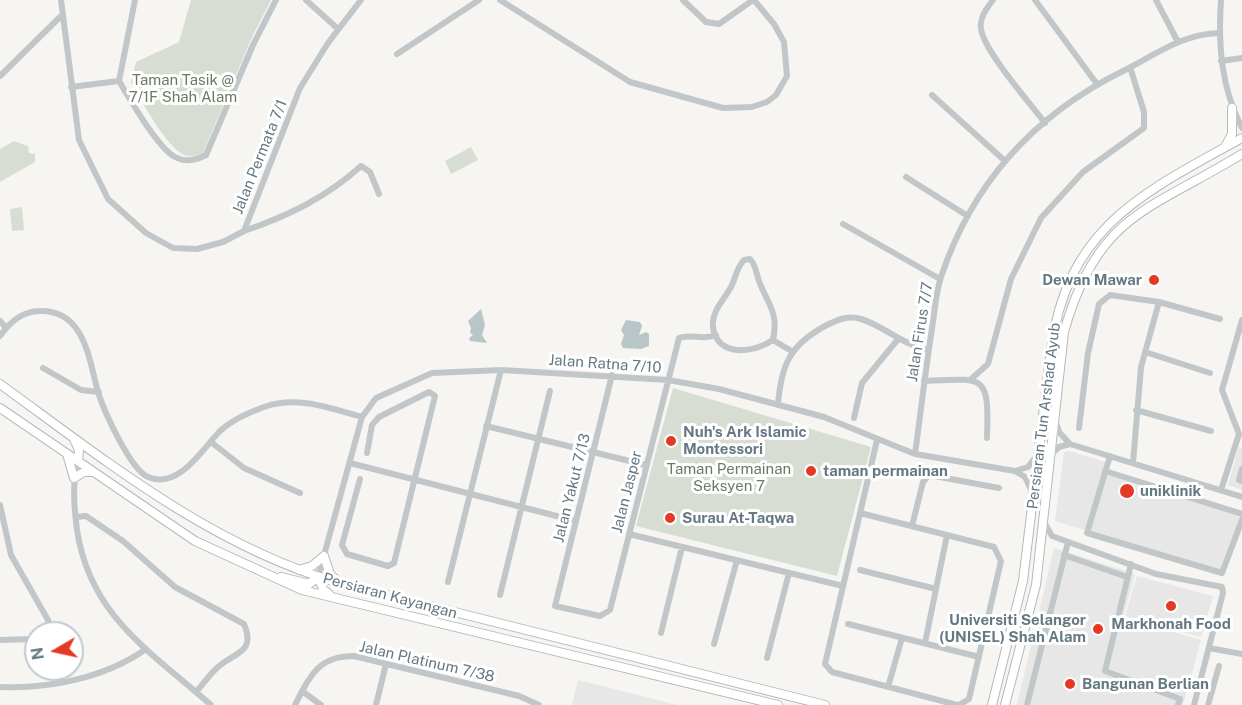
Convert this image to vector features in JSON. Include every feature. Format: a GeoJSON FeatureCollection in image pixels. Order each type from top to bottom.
{"type":"FeatureCollection","features":[{"type":"Feature","properties":{"kind":"main road"},"geometry":{"type":"LineString","coordinates":[[1232,108],[1242,118]]}},
{"type":"Feature","properties":{"kind":"main road"},"geometry":{"type":"LineString","coordinates":[[1224,148],[1232,134],[1232,108]]}},
{"type":"Feature","properties":{"kind":"main road","name":"Persiaran Tun Arshad Ayub"},"geometry":{"type":"LineString","coordinates":[[992,705],[1023,581],[1055,321],[1075,268],[1108,223],[1135,201],[1242,138]]}},
{"type":"Feature","properties":{"kind":"main road","name":"Persiaran Tun Arshad Ayub"},"geometry":{"type":"LineString","coordinates":[[1005,705],[1036,585],[1064,332],[1073,299],[1098,252],[1141,210],[1242,154]]}},
{"type":"Feature","properties":{"kind":"main road","name":"Persiaran Kayangan"},"geometry":{"type":"LineString","coordinates":[[0,384],[204,527],[299,570],[339,583],[825,705]]}},
{"type":"Feature","properties":{"kind":"main road","name":"Persiaran Kayangan"},"geometry":{"type":"LineString","coordinates":[[0,408],[185,535],[303,590],[746,701],[778,705]]}},
{"type":"Feature","properties":{"kind":"main road"},"geometry":{"type":"LineString","coordinates":[[73,437],[79,450],[78,461]]}},
{"type":"Feature","properties":{"kind":"main road"},"geometry":{"type":"LineString","coordinates":[[67,453],[74,478],[84,472],[94,472]]}},
{"type":"Feature","properties":{"kind":"main road"},"geometry":{"type":"LineString","coordinates":[[299,570],[312,566],[324,556],[330,574],[339,583]]}},
{"type":"Feature","properties":{"kind":"main road"},"geometry":{"type":"LineString","coordinates":[[264,573],[309,584],[318,577],[323,589],[333,597]]}},
{"type":"Feature","properties":{"kind":"street","name":"Jalan Permata 7/1"},"geometry":{"type":"LineString","coordinates":[[61,0],[70,87],[79,140],[108,199],[146,234],[173,248],[197,249],[223,242],[244,231],[300,88],[338,28],[360,0]]}},
{"type":"Feature","properties":{"kind":"street"},"geometry":{"type":"LineString","coordinates":[[135,0],[119,81],[145,123],[173,157],[186,161],[206,155],[253,45],[276,0]]}},
{"type":"Feature","properties":{"kind":"street"},"geometry":{"type":"LineString","coordinates":[[306,0],[338,28]]}},
{"type":"Feature","properties":{"kind":"street"},"geometry":{"type":"LineString","coordinates":[[397,54],[479,0]]}},
{"type":"Feature","properties":{"kind":"street"},"geometry":{"type":"LineString","coordinates":[[500,0],[630,82],[723,108],[752,107],[767,102],[776,95],[787,76],[783,42],[774,24],[753,0],[719,24],[706,22],[683,0]]}},
{"type":"Feature","properties":{"kind":"street"},"geometry":{"type":"LineString","coordinates":[[993,0],[983,13],[981,29],[988,46],[1045,123]]}},
{"type":"Feature","properties":{"kind":"street"},"geometry":{"type":"LineString","coordinates":[[1035,0],[1097,84]]}},
{"type":"Feature","properties":{"kind":"street"},"geometry":{"type":"LineString","coordinates":[[1156,0],[1178,42]]}},
{"type":"Feature","properties":{"kind":"street"},"geometry":{"type":"LineString","coordinates":[[1221,0],[1219,33],[1221,61],[1232,108],[1242,128]]}},
{"type":"Feature","properties":{"kind":"street"},"geometry":{"type":"LineString","coordinates":[[0,76],[62,15]]}},
{"type":"Feature","properties":{"kind":"street","name":"Jalan Firus 7/7"},"geometry":{"type":"LineString","coordinates":[[915,454],[928,350],[940,279],[966,215],[983,187],[1005,161],[1066,104],[1097,84],[1193,35],[1219,33]]}},
{"type":"Feature","properties":{"kind":"street"},"geometry":{"type":"LineString","coordinates":[[1221,61],[1242,58]]}},
{"type":"Feature","properties":{"kind":"street"},"geometry":{"type":"LineString","coordinates":[[971,379],[988,364],[1011,279],[1041,218],[1083,172],[1144,128],[1144,112],[1130,67]]}},
{"type":"Feature","properties":{"kind":"street"},"geometry":{"type":"LineString","coordinates":[[70,87],[119,81]]}},
{"type":"Feature","properties":{"kind":"street"},"geometry":{"type":"LineString","coordinates":[[932,95],[1005,161]]}},
{"type":"Feature","properties":{"kind":"street"},"geometry":{"type":"LineString","coordinates":[[244,231],[282,218],[308,204],[342,183],[362,166],[370,172],[379,194]]}},
{"type":"Feature","properties":{"kind":"street"},"geometry":{"type":"LineString","coordinates":[[906,177],[966,215]]}},
{"type":"Feature","properties":{"kind":"street"},"geometry":{"type":"LineString","coordinates":[[843,224],[940,279]]}},
{"type":"Feature","properties":{"kind":"street"},"geometry":{"type":"LineString","coordinates":[[750,259],[775,313],[773,340],[751,351],[736,351],[716,335],[712,325],[717,308],[732,287],[739,265],[744,260],[750,259]]}},
{"type":"Feature","properties":{"kind":"street"},"geometry":{"type":"LineString","coordinates":[[1079,428],[1088,353],[1099,304],[1110,295],[1159,302],[1220,319]]}},
{"type":"Feature","properties":{"kind":"street"},"geometry":{"type":"LineString","coordinates":[[1133,463],[1136,410],[1145,352],[1159,302]]}},
{"type":"Feature","properties":{"kind":"street"},"geometry":{"type":"LineString","coordinates":[[0,336],[21,315],[31,311],[42,310],[63,317],[73,326],[90,353],[99,392],[133,463],[148,477],[166,478],[185,470],[222,430],[265,406],[285,402],[311,403],[362,417]]}},
{"type":"Feature","properties":{"kind":"street"},"geometry":{"type":"LineString","coordinates":[[778,405],[784,365],[793,352],[809,335],[851,317],[870,323],[928,350]]}},
{"type":"Feature","properties":{"kind":"street"},"geometry":{"type":"LineString","coordinates":[[1221,490],[1239,442],[1239,434],[1222,390],[1242,320]]}},
{"type":"Feature","properties":{"kind":"street"},"geometry":{"type":"LineString","coordinates":[[0,321],[6,328]]}},
{"type":"Feature","properties":{"kind":"street","name":"Jalan Jasper"},"geometry":{"type":"LineString","coordinates":[[610,610],[679,338],[686,335],[706,339],[716,335]]}},
{"type":"Feature","properties":{"kind":"street"},"geometry":{"type":"LineString","coordinates":[[854,418],[862,382],[899,338]]}},
{"type":"Feature","properties":{"kind":"street"},"geometry":{"type":"LineString","coordinates":[[773,340],[793,352]]}},
{"type":"Feature","properties":{"kind":"street"},"geometry":{"type":"LineString","coordinates":[[1145,352],[1210,373]]}},
{"type":"Feature","properties":{"kind":"street"},"geometry":{"type":"LineString","coordinates":[[43,368],[81,390],[99,392]]}},
{"type":"Feature","properties":{"kind":"street"},"geometry":{"type":"LineString","coordinates":[[448,582],[501,370]]}},
{"type":"Feature","properties":{"kind":"street","name":"Jalan Ratna 7/10"},"geometry":{"type":"LineString","coordinates":[[318,577],[362,417],[376,398],[432,373],[501,370],[668,380],[719,389],[824,417],[915,454],[1015,471]]}},
{"type":"Feature","properties":{"kind":"street","name":"Jalan Yakut 7/13"},"geometry":{"type":"LineString","coordinates":[[610,610],[600,616],[555,606],[612,375]]}},
{"type":"Feature","properties":{"kind":"street"},"geometry":{"type":"LineString","coordinates":[[924,381],[971,379],[984,388],[988,398],[987,438]]}},
{"type":"Feature","properties":{"kind":"street"},"geometry":{"type":"LineString","coordinates":[[500,595],[549,391]]}},
{"type":"Feature","properties":{"kind":"street"},"geometry":{"type":"LineString","coordinates":[[360,479],[342,545],[346,554],[388,566],[394,563],[435,396],[429,392],[379,417],[372,426],[367,453]]}},
{"type":"Feature","properties":{"kind":"street"},"geometry":{"type":"LineString","coordinates":[[1136,410],[1211,431]]}},
{"type":"Feature","properties":{"kind":"street"},"geometry":{"type":"LineString","coordinates":[[1054,416],[1059,432],[1070,444],[1242,497]]}},
{"type":"Feature","properties":{"kind":"street"},"geometry":{"type":"LineString","coordinates":[[486,426],[646,465]]}},
{"type":"Feature","properties":{"kind":"street"},"geometry":{"type":"LineString","coordinates":[[860,513],[994,547],[1001,561],[969,699],[958,705],[832,672],[825,664],[843,586],[860,513],[877,440]]}},
{"type":"Feature","properties":{"kind":"street"},"geometry":{"type":"LineString","coordinates":[[211,442],[244,468],[300,493]]}},
{"type":"Feature","properties":{"kind":"street"},"geometry":{"type":"LineString","coordinates":[[1050,455],[1059,447],[1070,444]]}},
{"type":"Feature","properties":{"kind":"street"},"geometry":{"type":"LineString","coordinates":[[1015,471],[1028,467],[1039,452]]}},
{"type":"Feature","properties":{"kind":"street"},"geometry":{"type":"LineString","coordinates":[[1110,456],[1087,533],[1222,573],[1225,571],[1242,520]]}},
{"type":"Feature","properties":{"kind":"street"},"geometry":{"type":"LineString","coordinates":[[78,461],[74,478],[81,555],[97,592],[116,621],[210,705]]}},
{"type":"Feature","properties":{"kind":"street"},"geometry":{"type":"LineString","coordinates":[[350,463],[576,520]]}},
{"type":"Feature","properties":{"kind":"street"},"geometry":{"type":"LineString","coordinates":[[1242,469],[1239,480],[1242,481]]}},
{"type":"Feature","properties":{"kind":"street"},"geometry":{"type":"LineString","coordinates":[[1015,471],[1030,483],[1034,497]]}},
{"type":"Feature","properties":{"kind":"street"},"geometry":{"type":"LineString","coordinates":[[1106,471],[1242,514]]}},
{"type":"Feature","properties":{"kind":"street"},"geometry":{"type":"LineString","coordinates":[[912,526],[923,482],[929,475],[999,488]]}},
{"type":"Feature","properties":{"kind":"street"},"geometry":{"type":"LineString","coordinates":[[0,505],[11,555],[48,621]]}},
{"type":"Feature","properties":{"kind":"street"},"geometry":{"type":"LineString","coordinates":[[76,518],[86,516],[123,541],[175,586],[244,624],[248,642],[244,650],[220,666],[196,692]]}},
{"type":"Feature","properties":{"kind":"street"},"geometry":{"type":"LineString","coordinates":[[1044,522],[1052,536],[1068,542],[1177,579],[1222,587],[1224,593],[1194,705]]}},
{"type":"Feature","properties":{"kind":"street"},"geometry":{"type":"LineString","coordinates":[[629,534],[843,586]]}},
{"type":"Feature","properties":{"kind":"street"},"geometry":{"type":"LineString","coordinates":[[925,643],[947,535]]}},
{"type":"Feature","properties":{"kind":"street"},"geometry":{"type":"LineString","coordinates":[[1041,544],[1052,536]]}},
{"type":"Feature","properties":{"kind":"street"},"geometry":{"type":"LineString","coordinates":[[1027,705],[1068,542]]}},
{"type":"Feature","properties":{"kind":"street"},"geometry":{"type":"LineString","coordinates":[[661,633],[682,547]]}},
{"type":"Feature","properties":{"kind":"street"},"geometry":{"type":"LineString","coordinates":[[1064,555],[1127,577]]}},
{"type":"Feature","properties":{"kind":"street"},"geometry":{"type":"LineString","coordinates":[[714,644],[737,560]]}},
{"type":"Feature","properties":{"kind":"street"},"geometry":{"type":"LineString","coordinates":[[1131,564],[1105,671],[1179,702]]}},
{"type":"Feature","properties":{"kind":"street"},"geometry":{"type":"LineString","coordinates":[[860,570],[936,589]]}},
{"type":"Feature","properties":{"kind":"street"},"geometry":{"type":"LineString","coordinates":[[1207,585],[1211,571]]}},
{"type":"Feature","properties":{"kind":"street"},"geometry":{"type":"LineString","coordinates":[[766,658],[789,573]]}},
{"type":"Feature","properties":{"kind":"street"},"geometry":{"type":"LineString","coordinates":[[848,624],[979,657]]}},
{"type":"Feature","properties":{"kind":"street"},"geometry":{"type":"LineString","coordinates":[[888,687],[903,638]]}},
{"type":"Feature","properties":{"kind":"street"},"geometry":{"type":"LineString","coordinates":[[0,640],[24,639]]}},
{"type":"Feature","properties":{"kind":"street"},"geometry":{"type":"LineString","coordinates":[[1209,648],[1242,654]]}},
{"type":"Feature","properties":{"kind":"street"},"geometry":{"type":"LineString","coordinates":[[0,687],[37,687],[61,682],[123,663],[146,649]]}},
{"type":"Feature","properties":{"kind":"street","name":"Jalan Platinum 7/38"},"geometry":{"type":"LineString","coordinates":[[295,705],[313,673],[327,660],[340,656],[354,656],[519,696],[539,705]]}},
{"type":"Feature","properties":{"kind":"street"},"geometry":{"type":"LineString","coordinates":[[376,705],[386,664]]}},
{"type":"Feature","properties":{"kind":"street"},"geometry":{"type":"LineString","coordinates":[[1208,705],[1220,666]]}},
{"type":"Feature","properties":{"kind":"street"},"geometry":{"type":"LineString","coordinates":[[302,691],[321,705]]}},
{"type":"Feature","properties":{"kind":"shaded area"},"geometry":{"type":"Polygon","coordinates":[[[481,309],[485,325],[482,335],[487,343],[470,341],[469,338],[473,335],[470,333],[471,328],[468,321],[481,309]]]}},
{"type":"Feature","properties":{"kind":"shaded area"},"geometry":{"type":"Polygon","coordinates":[[[626,320],[640,322],[642,326],[639,335],[646,332],[649,334],[649,346],[641,349],[623,348],[621,344],[624,335],[621,330],[626,320]]]}},
{"type":"Feature","properties":{"kind":"shaded area"},"geometry":{"type":"Polygon","coordinates":[[[1239,447],[1242,448],[1242,490],[1228,485],[1239,447]]]}},
{"type":"Feature","properties":{"kind":"shaded area"},"geometry":{"type":"Polygon","coordinates":[[[1069,451],[1106,462],[1103,472],[1241,516],[1223,569],[1208,568],[1055,521],[1064,452],[1069,451]]]}},
{"type":"Feature","properties":{"kind":"shaded area","name":"Universiti Selangor (UNISEL) Shah Alam"},"geometry":{"type":"Polygon","coordinates":[[[1054,548],[1135,574],[1123,618],[1201,640],[1183,705],[1017,705],[1054,548]]]}},
{"type":"Feature","properties":{"kind":"shaded area"},"geometry":{"type":"Polygon","coordinates":[[[1137,576],[1213,596],[1201,637],[1125,616],[1137,576]]]}},
{"type":"Feature","properties":{"kind":"shaded area"},"geometry":{"type":"Polygon","coordinates":[[[578,680],[677,705],[572,705],[578,680]]]}},
{"type":"Feature","properties":{"kind":"green space","name":"Taman Tasik @ 7/1F Shah Alam"},"geometry":{"type":"Polygon","coordinates":[[[191,0],[271,0],[252,37],[203,153],[194,156],[184,155],[170,143],[147,111],[131,82],[136,62],[179,42],[191,0]]]}},
{"type":"Feature","properties":{"kind":"green space"},"geometry":{"type":"Polygon","coordinates":[[[14,141],[28,146],[29,153],[35,154],[35,162],[0,182],[0,149],[14,141]]]}},
{"type":"Feature","properties":{"kind":"green space"},"geometry":{"type":"Polygon","coordinates":[[[471,147],[478,160],[451,174],[445,161],[471,147]]]}},
{"type":"Feature","properties":{"kind":"green space"},"geometry":{"type":"Polygon","coordinates":[[[22,207],[24,230],[12,231],[10,209],[22,207]]]}},
{"type":"Feature","properties":{"kind":"green space","name":"Taman Permainan Seksyen 7"},"geometry":{"type":"Polygon","coordinates":[[[673,388],[871,447],[837,576],[636,526],[673,388]]]}},
{"type":"Feature","properties":{"kind":"place","name":"Dewan Mawar"},"geometry":{"type":"Point","coordinates":[1154,280]}},
{"type":"Feature","properties":{"kind":"place","name":"Nuh's Ark Islamic Montessori"},"geometry":{"type":"Point","coordinates":[671,441]}},
{"type":"Feature","properties":{"kind":"place","name":"taman permainan"},"geometry":{"type":"Point","coordinates":[811,471]}},
{"type":"Feature","properties":{"kind":"place","name":"uniklinik"},"geometry":{"type":"Point","coordinates":[1127,491]}},
{"type":"Feature","properties":{"kind":"place","name":"Surau At-Taqwa"},"geometry":{"type":"Point","coordinates":[670,518]}},
{"type":"Feature","properties":{"kind":"place","name":"Markhonah Food"},"geometry":{"type":"Point","coordinates":[1171,606]}},
{"type":"Feature","properties":{"kind":"place","name":"Universiti Selangor (UNISEL) Shah Alam"},"geometry":{"type":"Point","coordinates":[1098,629]}},
{"type":"Feature","properties":{"kind":"place","name":"Bangunan Berlian"},"geometry":{"type":"Point","coordinates":[1070,684]}}]}
